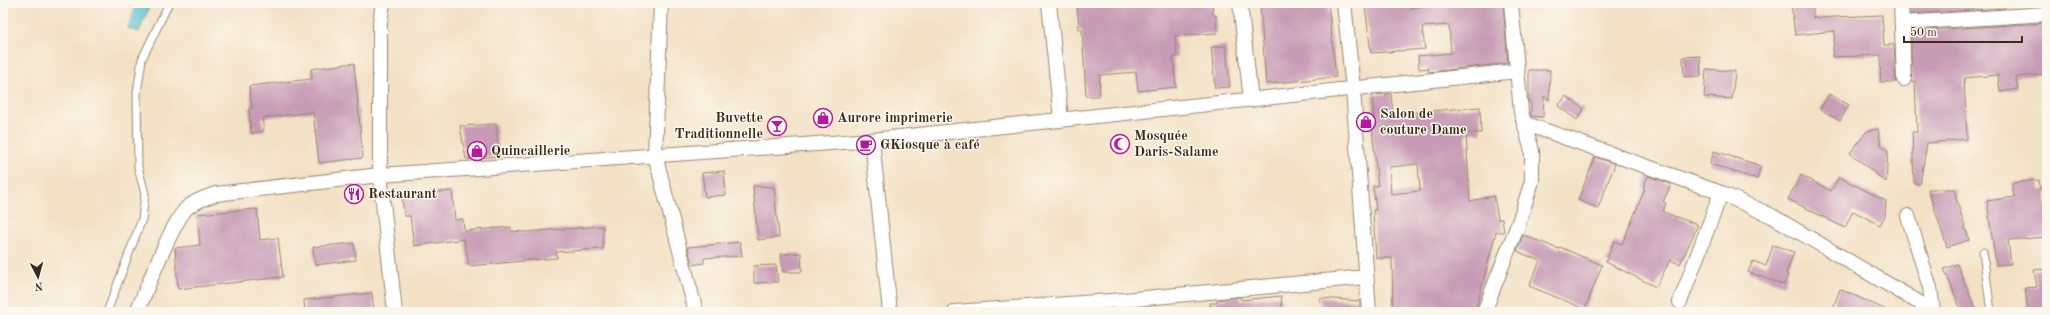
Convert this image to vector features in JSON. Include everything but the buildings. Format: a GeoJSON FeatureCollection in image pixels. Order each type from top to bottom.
{"type":"FeatureCollection","features":[{"type":"Feature","properties":{"kind":"street"},"geometry":{"type":"LineString","coordinates":[[383,3],[380,23],[380,175],[395,312]]}},
{"type":"Feature","properties":{"kind":"street"},"geometry":{"type":"LineString","coordinates":[[661,3],[655,155],[696,312]]}},
{"type":"Feature","properties":{"kind":"street"},"geometry":{"type":"LineString","coordinates":[[1049,3],[1061,119]]}},
{"type":"Feature","properties":{"kind":"street"},"geometry":{"type":"LineString","coordinates":[[1240,3],[1251,100]]}},
{"type":"Feature","properties":{"kind":"street"},"geometry":{"type":"LineString","coordinates":[[1344,3],[1353,89],[1369,312]]}},
{"type":"Feature","properties":{"kind":"street"},"geometry":{"type":"LineString","coordinates":[[1484,312],[1519,222],[1532,181],[1532,151],[1521,112],[1511,3]]}},
{"type":"Feature","properties":{"kind":"street"},"geometry":{"type":"LineString","coordinates":[[1901,3],[1904,80]]}},
{"type":"Feature","properties":{"kind":"street"},"geometry":{"type":"LineString","coordinates":[[1902,23],[2047,14]]}},
{"type":"Feature","properties":{"kind":"street"},"geometry":{"type":"LineString","coordinates":[[137,312],[173,230],[187,208],[200,200],[216,194],[380,175],[872,140],[1517,71]]}},
{"type":"Feature","properties":{"kind":"street"},"geometry":{"type":"LineString","coordinates":[[1524,123],[1721,193],[1772,216],[1934,311]]}},
{"type":"Feature","properties":{"kind":"street"},"geometry":{"type":"LineString","coordinates":[[872,140],[890,312]]}},
{"type":"Feature","properties":{"kind":"street"},"geometry":{"type":"LineString","coordinates":[[1680,302],[1721,193]]}},
{"type":"Feature","properties":{"kind":"street"},"geometry":{"type":"LineString","coordinates":[[1908,216],[1930,288],[1934,311]]}},
{"type":"Feature","properties":{"kind":"street"},"geometry":{"type":"LineString","coordinates":[[955,312],[1124,300],[1366,277]]}},
{"type":"Feature","properties":{"kind":"lane"},"geometry":{"type":"LineString","coordinates":[[107,312],[142,219],[145,194],[138,167],[137,93],[142,59],[169,3]]}},
{"type":"Feature","properties":{"kind":"lane"},"geometry":{"type":"LineString","coordinates":[[1983,252],[1991,312]]}},
{"type":"Feature","properties":{"kind":"water"},"geometry":{"type":"Polygon","coordinates":[[[137,3],[151,3],[139,32],[128,28],[137,3]]]}},
{"type":"Feature","properties":{"kind":"place","name":"Aurore imprimerie"},"geometry":{"type":"Point","coordinates":[823,118]}},
{"type":"Feature","properties":{"kind":"place","name":"Salon de couture Dame"},"geometry":{"type":"Point","coordinates":[1366,122]}},
{"type":"Feature","properties":{"kind":"place","name":"Buvette Traditionnelle"},"geometry":{"type":"Point","coordinates":[777,126]}},
{"type":"Feature","properties":{"kind":"place","name":"Mosquée Daris-Salame"},"geometry":{"type":"Point","coordinates":[1120,144]}},
{"type":"Feature","properties":{"kind":"place","name":"GKiosque à café"},"geometry":{"type":"Point","coordinates":[866,145]}},
{"type":"Feature","properties":{"kind":"place","name":"Quincaillerie"},"geometry":{"type":"Point","coordinates":[477,151]}},
{"type":"Feature","properties":{"kind":"place","name":"Restaurant"},"geometry":{"type":"Point","coordinates":[354,194]}}]}
